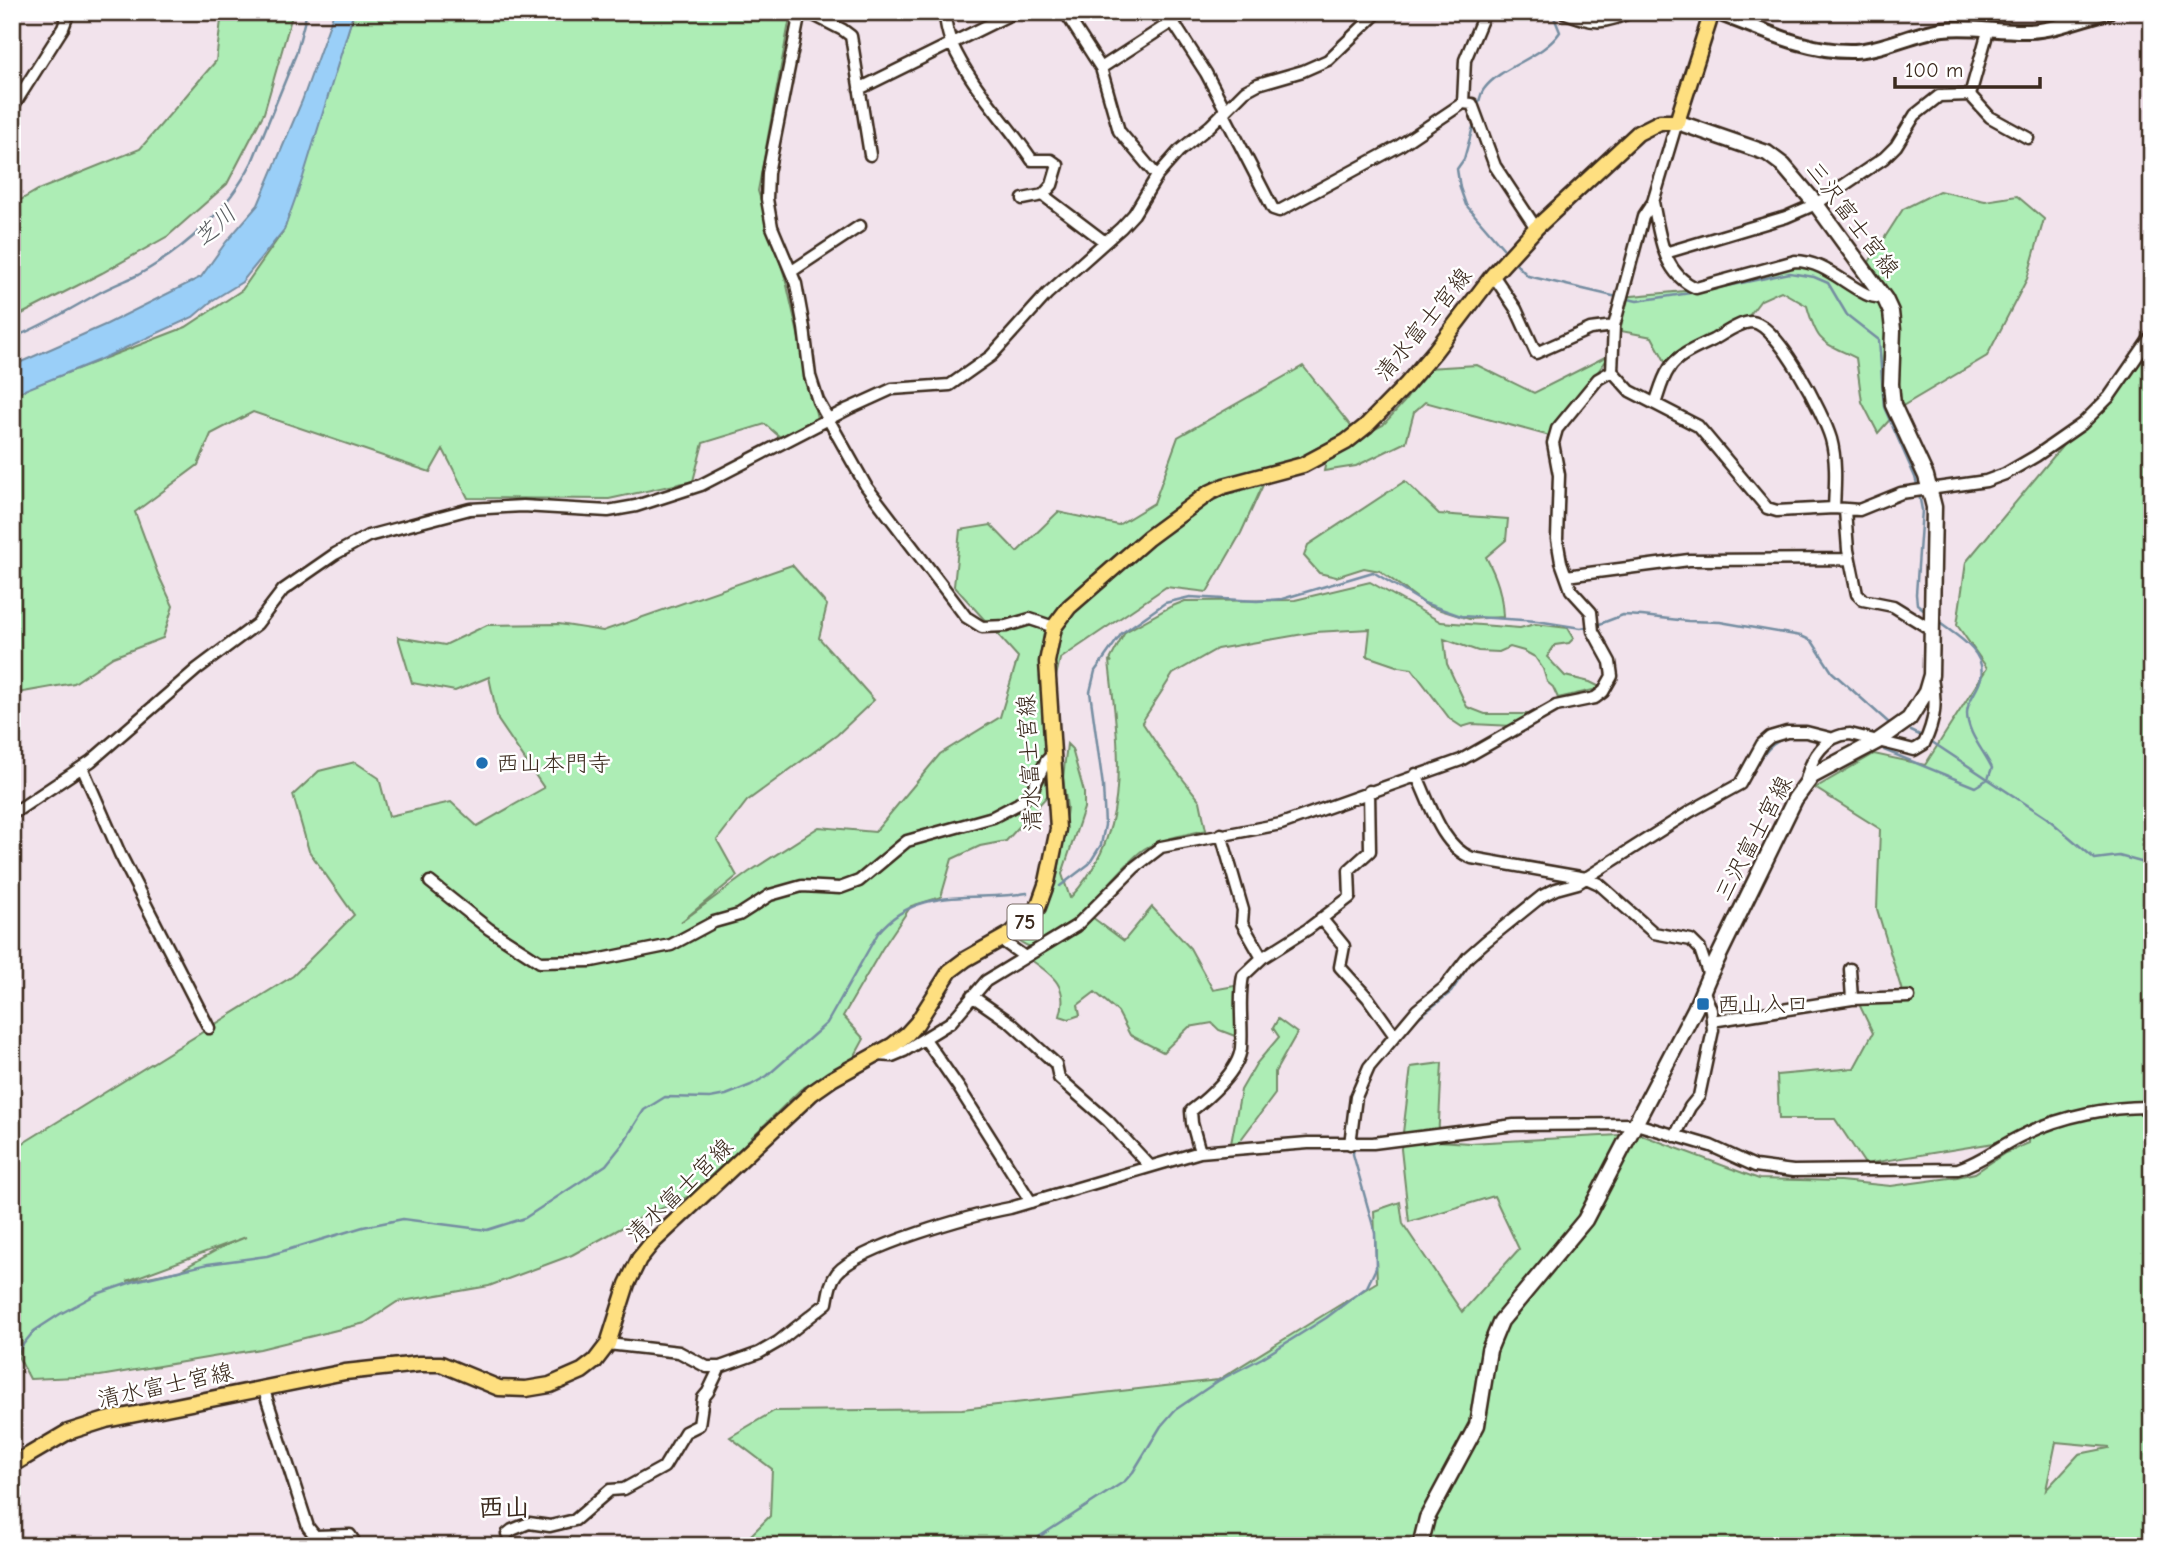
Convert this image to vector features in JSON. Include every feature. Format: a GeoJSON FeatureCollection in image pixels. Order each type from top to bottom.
{"type":"FeatureCollection","features":[{"type":"Feature","properties":{"kind":"main road"},"geometry":{"type":"LineString","coordinates":[[1677,122],[1714,12]]}},
{"type":"Feature","properties":{"kind":"main road","name":"清水富士宮線"},"geometry":{"type":"LineString","coordinates":[[12,1465],[68,1432],[106,1420],[345,1372],[441,1364],[499,1388],[526,1389],[550,1385],[582,1371],[595,1361],[608,1344],[627,1284],[639,1259],[653,1243],[812,1093],[893,1045],[917,1023],[950,971],[1001,940],[1028,919],[1038,906],[1047,882],[1058,830],[1047,662],[1054,627],[1069,607],[1148,538],[1200,498],[1224,486],[1303,465],[1346,442],[1366,426],[1428,360],[1493,275],[1536,228],[1639,133],[1660,121],[1677,122]]}},
{"type":"Feature","properties":{"kind":"main road","name":"三沢富士宮線"},"geometry":{"type":"LineString","coordinates":[[1420,1546],[1427,1518],[1477,1425],[1489,1350],[1501,1321],[1585,1220],[1695,1009],[1794,799],[1812,776],[1878,741],[1909,719],[1926,692],[1931,675],[1934,507],[1923,489],[1894,405],[1891,384],[1891,312],[1885,299],[1816,204],[1783,165],[1767,153],[1677,122]]}},
{"type":"Feature","properties":{"kind":"street"},"geometry":{"type":"LineString","coordinates":[[12,108],[63,28],[69,12]]}},
{"type":"Feature","properties":{"kind":"street"},"geometry":{"type":"LineString","coordinates":[[800,12],[768,173],[767,199],[772,227],[792,271],[804,328],[810,376],[818,401],[866,486],[966,617],[982,627],[1006,626],[1030,619],[1054,627]]}},
{"type":"Feature","properties":{"kind":"street"},"geometry":{"type":"LineString","coordinates":[[808,12],[851,37],[870,155]]}},
{"type":"Feature","properties":{"kind":"street"},"geometry":{"type":"LineString","coordinates":[[944,12],[951,43],[982,94],[1032,160],[1051,160],[1058,166],[1052,185],[1043,195],[1023,200]]}},
{"type":"Feature","properties":{"kind":"street"},"geometry":{"type":"LineString","coordinates":[[859,89],[1014,12]]}},
{"type":"Feature","properties":{"kind":"street"},"geometry":{"type":"LineString","coordinates":[[1065,12],[1101,68],[1119,131],[1157,176]]}},
{"type":"Feature","properties":{"kind":"street"},"geometry":{"type":"LineString","coordinates":[[1101,68],[1187,12]]}},
{"type":"Feature","properties":{"kind":"street"},"geometry":{"type":"LineString","coordinates":[[12,814],[82,767],[197,669],[257,624],[283,590],[335,554],[368,536],[470,509],[523,506],[608,511],[636,506],[701,485],[892,389],[950,385],[962,378],[991,356],[1047,294],[1134,214],[1157,176],[1179,151],[1210,126],[1245,91],[1328,60],[1378,12]]}},
{"type":"Feature","properties":{"kind":"street"},"geometry":{"type":"LineString","coordinates":[[1464,103],[1465,60],[1485,12]]}},
{"type":"Feature","properties":{"kind":"street"},"geometry":{"type":"LineString","coordinates":[[1563,12],[1591,22],[1605,22],[1631,12]]}},
{"type":"Feature","properties":{"kind":"street"},"geometry":{"type":"LineString","coordinates":[[1714,12],[1802,43],[1827,49],[1855,51],[1878,47],[1924,32],[1970,27],[1988,31],[2033,31],[2108,12]]}},
{"type":"Feature","properties":{"kind":"street"},"geometry":{"type":"LineString","coordinates":[[1173,22],[1206,73],[1272,209],[1279,211],[1399,146],[1464,103],[1472,104],[1495,166],[1536,228]]}},
{"type":"Feature","properties":{"kind":"street"},"geometry":{"type":"LineString","coordinates":[[1970,95],[1988,31]]}},
{"type":"Feature","properties":{"kind":"street"},"geometry":{"type":"LineString","coordinates":[[1665,253],[1786,217],[1816,204],[1884,158],[1896,146],[1915,115],[1939,96],[1970,95],[1990,117],[2028,138]]}},
{"type":"Feature","properties":{"kind":"street"},"geometry":{"type":"LineString","coordinates":[[1677,122],[1653,202],[1643,217],[1614,326],[1612,371],[1630,391],[1698,426],[1767,508],[1777,511],[1859,510],[1894,494],[1986,481],[2005,474],[2082,424],[2109,397],[2152,335]]}},
{"type":"Feature","properties":{"kind":"street"},"geometry":{"type":"LineString","coordinates":[[1043,195],[1105,242]]}},
{"type":"Feature","properties":{"kind":"street"},"geometry":{"type":"LineString","coordinates":[[1653,202],[1671,269],[1684,282],[1696,288],[1795,261],[1808,261],[1866,295],[1885,299]]}},
{"type":"Feature","properties":{"kind":"street"},"geometry":{"type":"LineString","coordinates":[[792,271],[860,226]]}},
{"type":"Feature","properties":{"kind":"street"},"geometry":{"type":"LineString","coordinates":[[1493,275],[1517,309],[1536,353],[1590,329],[1614,326]]}},
{"type":"Feature","properties":{"kind":"street"},"geometry":{"type":"LineString","coordinates":[[1655,404],[1669,368],[1682,357],[1736,327],[1751,322],[1762,326],[1791,359],[1832,441],[1840,509],[1857,594],[1863,600],[1893,606],[1933,622]]}},
{"type":"Feature","properties":{"kind":"street"},"geometry":{"type":"LineString","coordinates":[[875,1055],[892,1056],[951,1022],[986,981],[1076,926],[1135,867],[1161,847],[1280,824],[1461,760],[1556,706],[1595,698],[1603,692],[1612,676],[1609,662],[1593,631],[1591,612],[1572,590],[1560,562],[1557,539],[1559,475],[1553,443],[1557,429],[1598,379],[1612,371]]}},
{"type":"Feature","properties":{"kind":"street"},"geometry":{"type":"LineString","coordinates":[[1566,576],[1689,561],[1849,559]]}},
{"type":"Feature","properties":{"kind":"street"},"geometry":{"type":"LineString","coordinates":[[1355,1144],[1354,1108],[1361,1082],[1369,1067],[1417,1010],[1444,988],[1468,957],[1485,942],[1542,896],[1578,883],[1691,811],[1740,784],[1762,744],[1770,737],[1787,732],[1806,732],[1830,738],[1850,734],[1914,750],[1924,744],[1929,732],[1936,698],[1931,675]]}},
{"type":"Feature","properties":{"kind":"street"},"geometry":{"type":"LineString","coordinates":[[1804,784],[1816,755],[1830,738]]}},
{"type":"Feature","properties":{"kind":"street"},"geometry":{"type":"LineString","coordinates":[[429,882],[489,929],[541,962],[592,961],[671,945],[714,922],[739,915],[771,895],[802,886],[840,888],[859,881],[907,841],[993,817],[1018,804],[1031,793],[1046,761],[1053,754]]}},
{"type":"Feature","properties":{"kind":"street"},"geometry":{"type":"LineString","coordinates":[[82,767],[120,854],[209,1028]]}},
{"type":"Feature","properties":{"kind":"street"},"geometry":{"type":"LineString","coordinates":[[1416,774],[1447,840],[1458,853],[1472,858],[1586,878],[1600,884],[1654,933],[1691,940],[1700,949],[1713,1030],[1699,1096],[1675,1136]]}},
{"type":"Feature","properties":{"kind":"street"},"geometry":{"type":"LineString","coordinates":[[1200,1152],[1191,1111],[1213,1094],[1238,1060],[1241,1048],[1243,976],[1262,958],[1290,942],[1350,897],[1349,870],[1370,851],[1369,791]]}},
{"type":"Feature","properties":{"kind":"street"},"geometry":{"type":"LineString","coordinates":[[1221,834],[1243,910],[1242,923],[1262,958]]}},
{"type":"Feature","properties":{"kind":"street"},"geometry":{"type":"LineString","coordinates":[[1321,918],[1344,946],[1340,967],[1368,998],[1395,1036]]}},
{"type":"Feature","properties":{"kind":"street"},"geometry":{"type":"LineString","coordinates":[[1001,940],[1025,957]]}},
{"type":"Feature","properties":{"kind":"street"},"geometry":{"type":"LineString","coordinates":[[1850,969],[1852,999]]}},
{"type":"Feature","properties":{"kind":"street"},"geometry":{"type":"LineString","coordinates":[[972,996],[1011,1023],[1056,1063],[1059,1079],[1108,1121],[1150,1166]]}},
{"type":"Feature","properties":{"kind":"street"},"geometry":{"type":"LineString","coordinates":[[1712,1021],[1852,999],[1909,996]]}},
{"type":"Feature","properties":{"kind":"street"},"geometry":{"type":"LineString","coordinates":[[925,1039],[1031,1202]]}},
{"type":"Feature","properties":{"kind":"street"},"geometry":{"type":"LineString","coordinates":[[608,1344],[678,1352],[708,1367],[720,1367],[759,1353],[778,1342],[827,1303],[830,1284],[836,1273],[870,1250],[982,1213],[1031,1202],[1200,1152],[1308,1143],[1355,1144],[1514,1125],[1636,1125],[1711,1146],[1755,1166],[1793,1171],[1958,1169],[1978,1162],[2024,1134],[2068,1118],[2132,1106],[2152,1107]]}},
{"type":"Feature","properties":{"kind":"street"},"geometry":{"type":"LineString","coordinates":[[507,1534],[529,1523],[550,1526],[575,1520],[610,1490],[624,1489],[664,1467],[685,1432],[699,1424],[703,1398],[720,1367]]}},
{"type":"Feature","properties":{"kind":"street"},"geometry":{"type":"LineString","coordinates":[[263,1387],[308,1527],[314,1536],[350,1535],[357,1546]]}},
{"type":"Feature","properties":{"kind":"green space"},"geometry":{"type":"Polygon","coordinates":[[[222,12],[293,12],[264,113],[227,184],[168,236],[12,319],[12,205],[38,190],[140,149],[216,61],[222,12]]]}},
{"type":"Feature","properties":{"kind":"green space"},"geometry":{"type":"Polygon","coordinates":[[[354,12],[791,12],[758,191],[786,281],[817,418],[780,437],[765,424],[703,443],[693,481],[609,499],[468,498],[443,449],[430,472],[253,412],[211,434],[198,465],[135,512],[173,606],[163,638],[113,657],[74,683],[12,694],[12,394],[186,327],[242,290],[284,230],[354,12]]]}},
{"type":"Feature","properties":{"kind":"green space"},"geometry":{"type":"Polygon","coordinates":[[[1939,191],[1985,201],[2017,196],[2044,219],[2027,279],[1987,356],[1901,407],[1878,433],[1862,402],[1856,358],[1823,340],[1818,335],[1807,306],[1781,291],[1761,300],[1742,325],[1667,365],[1652,337],[1621,331],[1622,297],[1695,290],[1795,261],[1835,275],[1870,296],[1882,295],[1869,262],[1903,209],[1939,191]]]}},
{"type":"Feature","properties":{"kind":"green space"},"geometry":{"type":"Polygon","coordinates":[[[2152,338],[2152,1546],[740,1546],[770,1516],[772,1469],[730,1437],[774,1411],[962,1409],[1218,1380],[1377,1282],[1374,1211],[1400,1202],[1403,1224],[1462,1312],[1519,1249],[1494,1196],[1409,1222],[1401,1149],[1411,1067],[1442,1063],[1438,1141],[1470,1143],[1639,1134],[1759,1179],[1840,1181],[1891,1186],[1975,1173],[2005,1153],[2029,1143],[2030,1129],[1994,1143],[1865,1164],[1835,1119],[1779,1119],[1777,1075],[1854,1068],[1873,1033],[1858,1002],[1905,1001],[1877,909],[1880,829],[1815,788],[1874,754],[1925,765],[1987,668],[1957,625],[1966,562],[2152,338]],[[2056,1442],[2046,1490],[2079,1454],[2109,1447],[2056,1442]]]}},
{"type":"Feature","properties":{"kind":"green space"},"geometry":{"type":"Polygon","coordinates":[[[1611,354],[1550,436],[1425,402],[1414,412],[1406,442],[1356,466],[1324,471],[1326,461],[1354,440],[1383,425],[1405,401],[1427,368],[1477,365],[1534,393],[1611,354]]]}},
{"type":"Feature","properties":{"kind":"green space"},"geometry":{"type":"Polygon","coordinates":[[[1303,366],[1353,429],[1268,474],[1241,533],[1207,592],[1166,587],[1060,659],[1043,733],[1051,792],[1006,841],[980,846],[952,859],[941,897],[911,906],[843,1016],[864,1039],[852,1061],[801,1089],[694,1194],[634,1221],[572,1255],[489,1286],[397,1302],[365,1323],[260,1349],[100,1376],[30,1379],[19,1358],[22,1337],[12,1353],[12,1150],[293,976],[354,915],[309,851],[293,795],[319,771],[355,762],[379,778],[389,816],[451,802],[477,826],[544,788],[498,720],[489,677],[455,691],[412,683],[398,637],[445,645],[487,625],[559,624],[603,631],[792,565],[827,605],[819,638],[874,700],[837,735],[747,801],[717,840],[737,876],[681,922],[749,872],[819,827],[875,832],[940,754],[1000,717],[1018,657],[954,586],[960,530],[991,525],[1017,552],[1058,512],[1118,525],[1154,503],[1178,437],[1303,366]],[[246,1237],[127,1281],[179,1271],[246,1237]]]}},
{"type":"Feature","properties":{"kind":"green space"},"geometry":{"type":"Polygon","coordinates":[[[1405,481],[1439,514],[1508,519],[1506,540],[1486,557],[1498,586],[1503,617],[1469,619],[1428,606],[1380,571],[1364,568],[1336,577],[1319,573],[1304,556],[1308,545],[1405,481]]]}},
{"type":"Feature","properties":{"kind":"green space"},"geometry":{"type":"Polygon","coordinates":[[[1370,582],[1441,622],[1520,628],[1535,624],[1568,628],[1574,638],[1569,643],[1555,645],[1547,657],[1565,676],[1602,688],[1558,698],[1535,657],[1524,651],[1510,647],[1499,652],[1478,651],[1444,639],[1447,664],[1467,707],[1485,714],[1535,714],[1513,726],[1472,724],[1462,727],[1450,719],[1412,669],[1367,656],[1370,629],[1315,632],[1217,649],[1173,674],[1142,722],[1200,801],[1206,830],[1166,839],[1144,849],[1073,922],[1044,945],[1030,947],[1017,940],[1033,929],[1046,907],[1058,873],[1067,808],[1063,778],[1067,744],[1072,749],[1084,792],[1084,808],[1062,874],[1070,898],[1091,872],[1105,844],[1113,816],[1118,755],[1109,661],[1112,662],[1110,660],[1125,632],[1185,601],[1295,600],[1370,582]]]}},
{"type":"Feature","properties":{"kind":"green space"},"geometry":{"type":"Polygon","coordinates":[[[1152,907],[1190,948],[1213,990],[1240,985],[1235,1036],[1219,1030],[1212,1023],[1189,1027],[1163,1052],[1130,1035],[1118,1012],[1095,992],[1078,1005],[1080,1015],[1069,1019],[1060,1016],[1061,989],[1046,971],[1031,960],[1082,929],[1092,917],[1124,941],[1152,907]]]}},
{"type":"Feature","properties":{"kind":"green space"},"geometry":{"type":"Polygon","coordinates":[[[1278,1019],[1297,1033],[1275,1072],[1275,1094],[1236,1146],[1230,1149],[1241,1090],[1256,1064],[1279,1037],[1273,1028],[1278,1019]]]}},
{"type":"Feature","properties":{"kind":"water"},"geometry":{"type":"Polygon","coordinates":[[[334,12],[354,12],[303,177],[284,230],[242,282],[213,300],[193,317],[99,360],[12,395],[12,366],[107,324],[201,277],[226,242],[258,205],[302,101],[334,12]]]}},
{"type":"Feature","properties":{"kind":"waterway","name":"芝川"},"geometry":{"type":"LineString","coordinates":[[12,338],[155,265],[204,227],[218,212],[252,162],[296,54],[307,12]]}},
{"type":"Feature","properties":{"kind":"waterway"},"geometry":{"type":"LineString","coordinates":[[1477,110],[1483,91],[1492,81],[1543,49],[1560,32],[1552,12]]}},
{"type":"Feature","properties":{"kind":"waterway"},"geometry":{"type":"LineString","coordinates":[[1475,120],[1464,159],[1457,169],[1460,188],[1466,205],[1503,248]]}},
{"type":"Feature","properties":{"kind":"waterway"},"geometry":{"type":"LineString","coordinates":[[1516,264],[1528,276],[1617,297]]}},
{"type":"Feature","properties":{"kind":"waterway"},"geometry":{"type":"LineString","coordinates":[[1707,290],[1790,273],[1814,277],[1828,283],[1847,315],[1879,340],[1884,407],[1918,488]]}},
{"type":"Feature","properties":{"kind":"waterway"},"geometry":{"type":"LineString","coordinates":[[1624,298],[1637,301],[1697,292]]}},
{"type":"Feature","properties":{"kind":"waterway"},"geometry":{"type":"LineString","coordinates":[[1919,494],[1922,510],[1916,594],[1917,604],[1927,612]]}},
{"type":"Feature","properties":{"kind":"waterway"},"geometry":{"type":"LineString","coordinates":[[1060,886],[1089,864],[1101,845],[1105,825],[1103,786],[1090,692],[1095,671],[1122,633],[1165,603],[1190,597],[1257,601],[1282,599],[1373,572],[1424,603],[1461,616],[1537,621],[1581,628],[1590,626]]}},
{"type":"Feature","properties":{"kind":"waterway"},"geometry":{"type":"LineString","coordinates":[[1597,625],[1623,615],[1642,616],[1720,622],[1801,636],[1812,641],[1832,672],[1889,723]]}},
{"type":"Feature","properties":{"kind":"waterway"},"geometry":{"type":"LineString","coordinates":[[1884,750],[1975,787],[1988,779],[1992,768],[1973,735],[1967,713],[1978,687],[1982,668],[1968,645],[1937,621]]}},
{"type":"Feature","properties":{"kind":"waterway"},"geometry":{"type":"LineString","coordinates":[[1911,731],[1924,737]]}},
{"type":"Feature","properties":{"kind":"waterway"},"geometry":{"type":"LineString","coordinates":[[1748,779],[1765,752],[1777,742],[1794,737],[1820,740]]}},
{"type":"Feature","properties":{"kind":"waterway"},"geometry":{"type":"LineString","coordinates":[[1929,740],[2047,818],[2095,859],[2119,856],[2152,865]]}},
{"type":"Feature","properties":{"kind":"waterway"},"geometry":{"type":"LineString","coordinates":[[1634,853],[1727,796]]}},
{"type":"Feature","properties":{"kind":"waterway"},"geometry":{"type":"LineString","coordinates":[[12,1358],[34,1331],[60,1314],[97,1294],[135,1281],[208,1264],[267,1256],[363,1227],[403,1219],[487,1230],[525,1218],[606,1165],[644,1110],[665,1097],[710,1098],[726,1095],[767,1076],[827,1023],[878,933],[893,918],[910,908],[947,898],[1027,893]]}},
{"type":"Feature","properties":{"kind":"waterway"},"geometry":{"type":"LineString","coordinates":[[1404,1033],[1419,1017],[1451,992],[1473,959]]}},
{"type":"Feature","properties":{"kind":"waterway"},"geometry":{"type":"LineString","coordinates":[[1025,1546],[1125,1481],[1161,1426],[1175,1410],[1218,1381],[1262,1358],[1326,1318],[1367,1287],[1376,1268],[1375,1233],[1353,1154],[1354,1146]]}},
{"type":"Feature","properties":{"kind":"place","name":"西山本門寺"},"geometry":{"type":"Point","coordinates":[482,763]}},
{"type":"Feature","properties":{"kind":"place","name":"西山入口"},"geometry":{"type":"Point","coordinates":[1703,1004]}},
{"type":"Feature","properties":{"kind":"district","name":"西山"},"geometry":{"type":"Point","coordinates":[504,1507]}}]}
